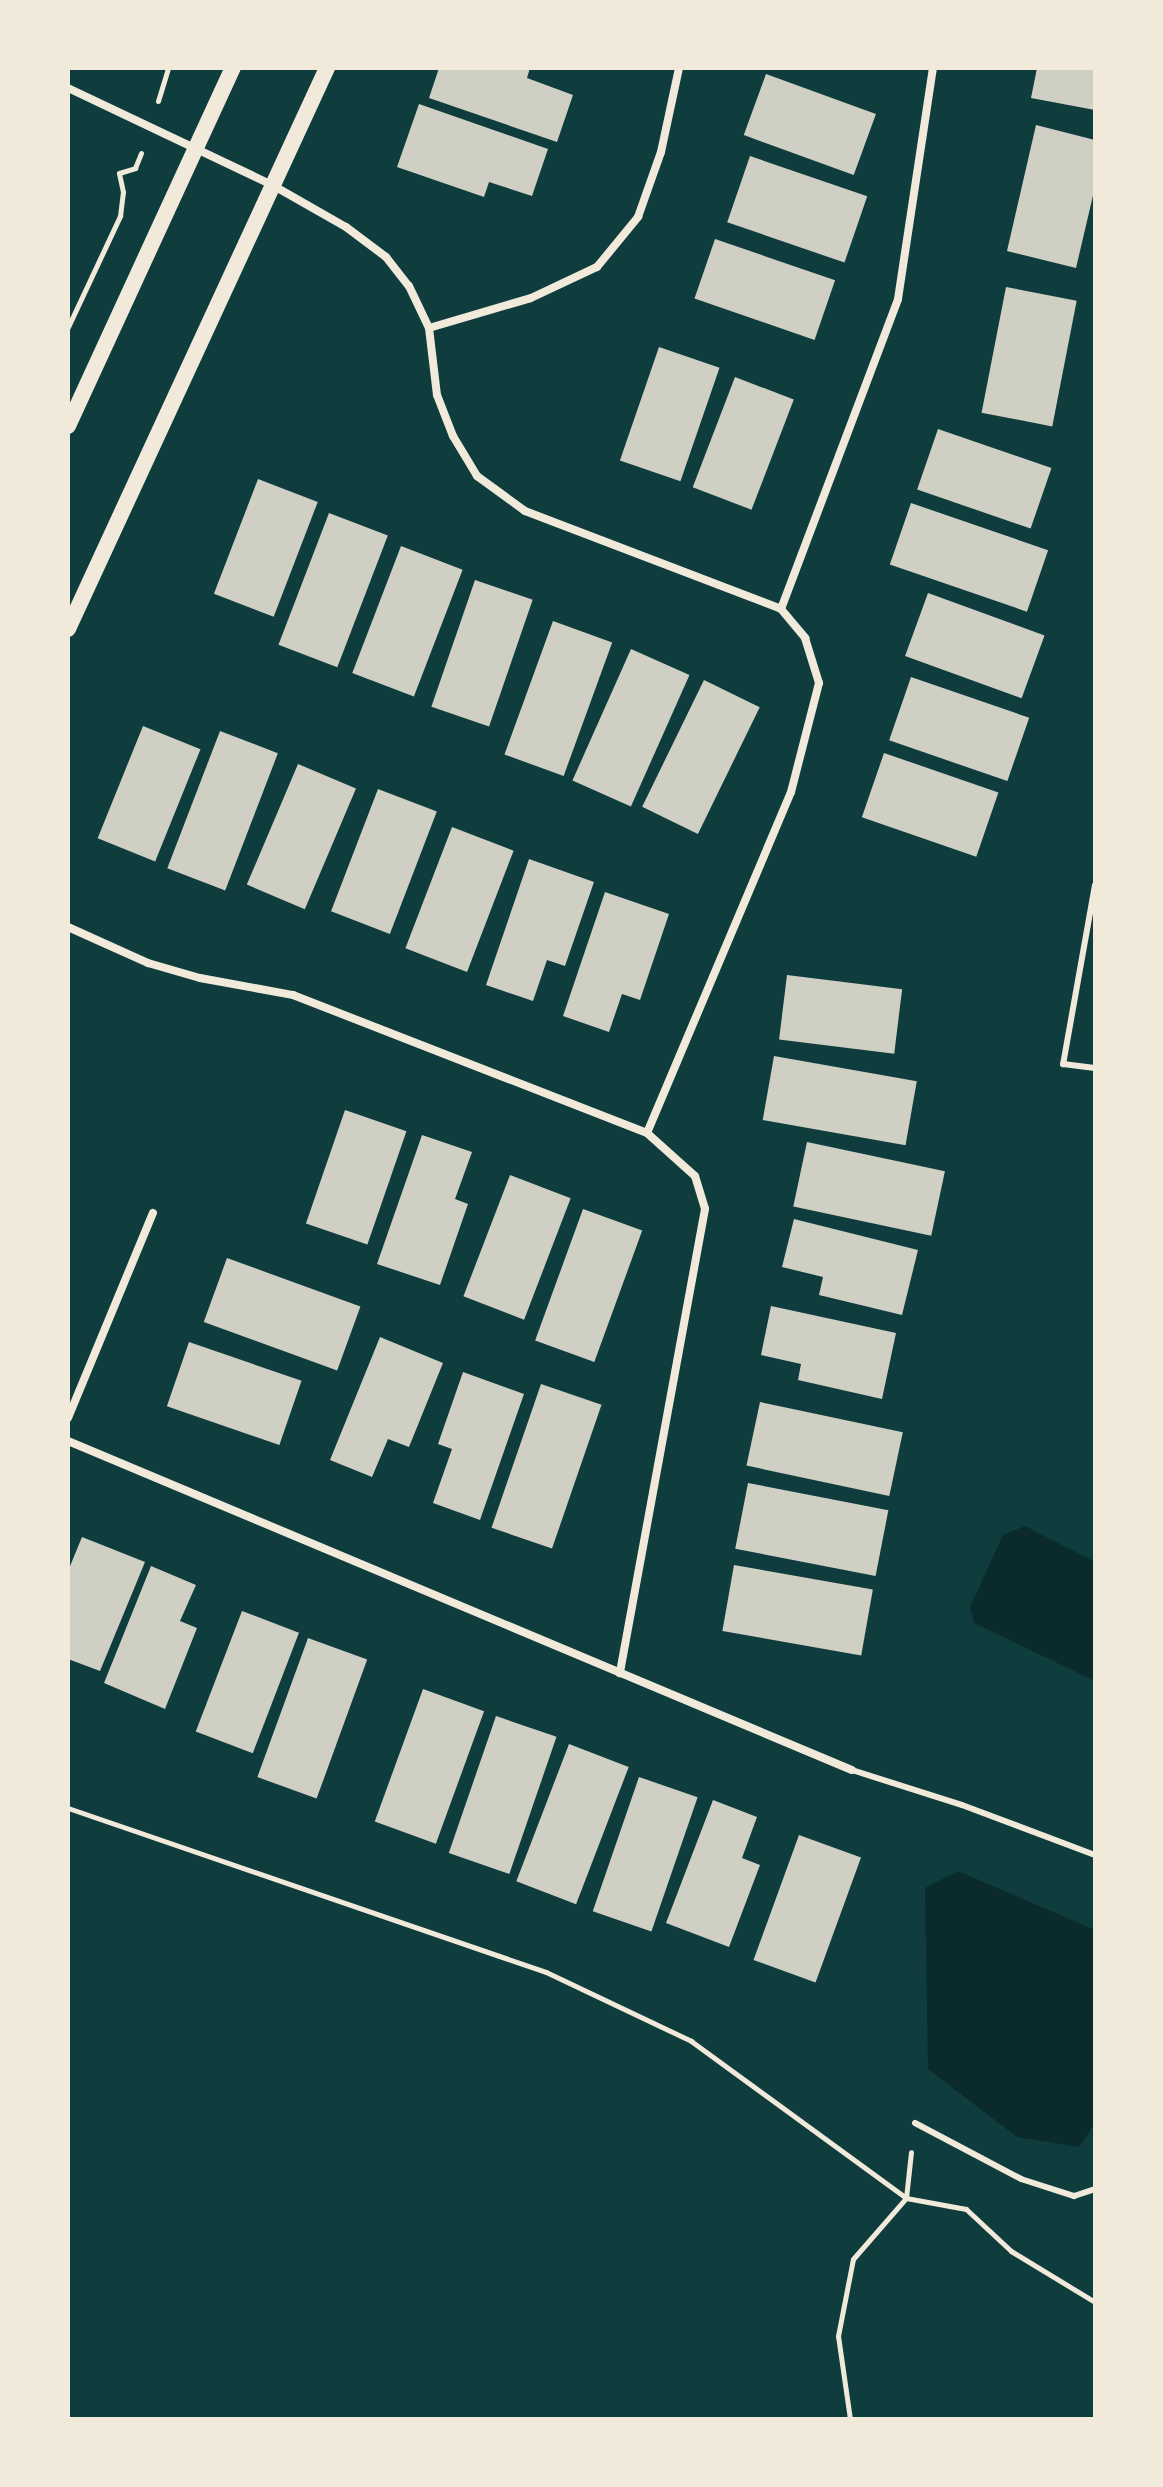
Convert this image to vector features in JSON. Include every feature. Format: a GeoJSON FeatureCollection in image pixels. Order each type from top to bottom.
{"type":"FeatureCollection","features":[{"type":"Feature","properties":{"kind":"main road"},"geometry":{"type":"LineString","coordinates":[[68,426],[233,68]]}},
{"type":"Feature","properties":{"kind":"main road"},"geometry":{"type":"LineString","coordinates":[[68,629],[327,68]]}},
{"type":"Feature","properties":{"kind":"street"},"geometry":{"type":"LineString","coordinates":[[429,328],[531,298],[597,267],[638,217],[661,152],[679,68]]}},
{"type":"Feature","properties":{"kind":"street"},"geometry":{"type":"LineString","coordinates":[[781,609],[898,299],[933,68]]}},
{"type":"Feature","properties":{"kind":"street"},"geometry":{"type":"LineString","coordinates":[[68,88],[274,186],[346,227],[386,257],[409,286],[429,328],[437,395],[453,436],[477,476],[525,511],[781,609],[805,638],[819,683],[791,792],[647,1133]]}},
{"type":"Feature","properties":{"kind":"street"},"geometry":{"type":"LineString","coordinates":[[68,927],[148,963],[200,978],[293,995],[647,1133],[695,1176],[705,1209],[620,1673]]}},
{"type":"Feature","properties":{"kind":"street"},"geometry":{"type":"LineString","coordinates":[[68,1418],[153,1213]]}},
{"type":"Feature","properties":{"kind":"street"},"geometry":{"type":"LineString","coordinates":[[68,1441],[852,1770]]}},
{"type":"Feature","properties":{"kind":"lane"},"geometry":{"type":"LineString","coordinates":[[1095,885],[1093,912],[1063,1064],[1095,1068]]}},
{"type":"Feature","properties":{"kind":"lane"},"geometry":{"type":"LineString","coordinates":[[852,1770],[962,1805],[1095,1855]]}},
{"type":"Feature","properties":{"kind":"lane"},"geometry":{"type":"LineString","coordinates":[[915,2123],[1021,2179],[1074,2196],[1095,2189]]}},
{"type":"Feature","properties":{"kind":"path"},"geometry":{"type":"LineString","coordinates":[[68,327],[120,216],[123,192],[119,173],[135,168],[168,68]]}},
{"type":"Feature","properties":{"kind":"path"},"geometry":{"type":"LineString","coordinates":[[68,1808],[546,1972],[691,2041],[906,2198],[966,2209],[1011,2251],[1095,2302]]}},
{"type":"Feature","properties":{"kind":"path"},"geometry":{"type":"LineString","coordinates":[[850,2419],[838,2336],[853,2259],[906,2198],[915,2123]]}},
{"type":"Feature","properties":{"kind":"water"},"geometry":{"type":"Polygon","coordinates":[[[1025,1526],[1095,1562],[1095,1681],[974,1623],[970,1607],[1003,1535],[1025,1526]]]}},
{"type":"Feature","properties":{"kind":"water"},"geometry":{"type":"Polygon","coordinates":[[[958,1871],[1095,1930],[1095,2123],[1079,2147],[1017,2137],[928,2069],[925,1888],[958,1871]]]}},
{"type":"Feature","properties":{"kind":"building"},"geometry":{"type":"Polygon","coordinates":[[[439,68],[530,68],[527,78],[573,95],[557,142],[429,98],[439,68]]]}},
{"type":"Feature","properties":{"kind":"building"},"geometry":{"type":"Polygon","coordinates":[[[1037,68],[1095,68],[1095,110],[1031,98],[1037,68]]]}},
{"type":"Feature","properties":{"kind":"building"},"geometry":{"type":"Polygon","coordinates":[[[766,74],[876,114],[854,175],[744,135],[766,74]]]}},
{"type":"Feature","properties":{"kind":"building"},"geometry":{"type":"Polygon","coordinates":[[[419,104],[548,149],[532,196],[489,182],[484,197],[397,167],[419,104]]]}},
{"type":"Feature","properties":{"kind":"building"},"geometry":{"type":"Polygon","coordinates":[[[1036,125],[1095,140],[1095,187],[1076,268],[1007,251],[1036,125]]]}},
{"type":"Feature","properties":{"kind":"building"},"geometry":{"type":"Polygon","coordinates":[[[750,156],[867,196],[844,263],[727,222],[750,156]]]}},
{"type":"Feature","properties":{"kind":"building"},"geometry":{"type":"Polygon","coordinates":[[[715,239],[835,280],[815,340],[694,299],[715,239]]]}},
{"type":"Feature","properties":{"kind":"building"},"geometry":{"type":"Polygon","coordinates":[[[1006,287],[1077,301],[1052,426],[982,413],[1006,287]]]}},
{"type":"Feature","properties":{"kind":"building"},"geometry":{"type":"Polygon","coordinates":[[[659,347],[720,368],[680,481],[620,460],[659,347]]]}},
{"type":"Feature","properties":{"kind":"building"},"geometry":{"type":"Polygon","coordinates":[[[735,377],[794,400],[752,510],[693,487],[735,377]]]}},
{"type":"Feature","properties":{"kind":"building"},"geometry":{"type":"Polygon","coordinates":[[[938,429],[1051,468],[1031,529],[917,490],[938,429]]]}},
{"type":"Feature","properties":{"kind":"building"},"geometry":{"type":"Polygon","coordinates":[[[258,479],[318,502],[274,617],[214,594],[258,479]]]}},
{"type":"Feature","properties":{"kind":"building"},"geometry":{"type":"Polygon","coordinates":[[[911,503],[1048,550],[1027,612],[890,564],[911,503]]]}},
{"type":"Feature","properties":{"kind":"building"},"geometry":{"type":"Polygon","coordinates":[[[329,513],[388,536],[337,667],[278,645],[329,513]]]}},
{"type":"Feature","properties":{"kind":"building"},"geometry":{"type":"Polygon","coordinates":[[[401,546],[463,570],[414,697],[352,673],[401,546]]]}},
{"type":"Feature","properties":{"kind":"building"},"geometry":{"type":"Polygon","coordinates":[[[475,580],[533,600],[489,727],[431,707],[475,580]]]}},
{"type":"Feature","properties":{"kind":"building"},"geometry":{"type":"Polygon","coordinates":[[[928,593],[1045,635],[1022,698],[905,656],[928,593]]]}},
{"type":"Feature","properties":{"kind":"building"},"geometry":{"type":"Polygon","coordinates":[[[553,621],[612,643],[564,776],[504,754],[553,621]]]}},
{"type":"Feature","properties":{"kind":"building"},"geometry":{"type":"Polygon","coordinates":[[[631,649],[689,675],[631,807],[572,781],[631,649]]]}},
{"type":"Feature","properties":{"kind":"building"},"geometry":{"type":"Polygon","coordinates":[[[911,677],[1029,718],[1007,781],[889,740],[911,677]]]}},
{"type":"Feature","properties":{"kind":"building"},"geometry":{"type":"Polygon","coordinates":[[[704,680],[760,707],[698,834],[642,807],[704,680]]]}},
{"type":"Feature","properties":{"kind":"building"},"geometry":{"type":"Polygon","coordinates":[[[143,726],[200,749],[155,861],[98,838],[143,726]]]}},
{"type":"Feature","properties":{"kind":"building"},"geometry":{"type":"Polygon","coordinates":[[[220,731],[278,753],[225,890],[167,868],[220,731]]]}},
{"type":"Feature","properties":{"kind":"building"},"geometry":{"type":"Polygon","coordinates":[[[884,753],[998,792],[976,857],[862,817],[884,753]]]}},
{"type":"Feature","properties":{"kind":"building"},"geometry":{"type":"Polygon","coordinates":[[[298,764],[356,789],[305,909],[247,885],[298,764]]]}},
{"type":"Feature","properties":{"kind":"building"},"geometry":{"type":"Polygon","coordinates":[[[378,789],[437,812],[390,934],[331,911],[378,789]]]}},
{"type":"Feature","properties":{"kind":"building"},"geometry":{"type":"Polygon","coordinates":[[[452,827],[514,851],[467,972],[405,948],[452,827]]]}},
{"type":"Feature","properties":{"kind":"building"},"geometry":{"type":"Polygon","coordinates":[[[529,859],[594,882],[565,966],[547,960],[533,1001],[486,985],[529,859]]]}},
{"type":"Feature","properties":{"kind":"building"},"geometry":{"type":"Polygon","coordinates":[[[605,892],[669,914],[640,1000],[622,994],[609,1032],[563,1016],[605,892]]]}},
{"type":"Feature","properties":{"kind":"building"},"geometry":{"type":"Polygon","coordinates":[[[787,975],[902,989],[894,1054],[779,1040],[787,975]]]}},
{"type":"Feature","properties":{"kind":"building"},"geometry":{"type":"Polygon","coordinates":[[[774,1056],[917,1081],[906,1145],[763,1120],[774,1056]]]}},
{"type":"Feature","properties":{"kind":"building"},"geometry":{"type":"Polygon","coordinates":[[[345,1110],[406,1131],[367,1245],[306,1223],[345,1110]]]}},
{"type":"Feature","properties":{"kind":"building"},"geometry":{"type":"Polygon","coordinates":[[[422,1135],[472,1152],[455,1199],[468,1204],[440,1285],[377,1264],[422,1135]]]}},
{"type":"Feature","properties":{"kind":"building"},"geometry":{"type":"Polygon","coordinates":[[[807,1142],[945,1171],[931,1236],[793,1207],[807,1142]]]}},
{"type":"Feature","properties":{"kind":"building"},"geometry":{"type":"Polygon","coordinates":[[[510,1175],[571,1198],[524,1320],[463,1296],[510,1175]]]}},
{"type":"Feature","properties":{"kind":"building"},"geometry":{"type":"Polygon","coordinates":[[[583,1209],[642,1231],[594,1362],[535,1341],[583,1209]]]}},
{"type":"Feature","properties":{"kind":"building"},"geometry":{"type":"Polygon","coordinates":[[[794,1219],[918,1250],[902,1315],[819,1295],[823,1277],[782,1267],[794,1219]]]}},
{"type":"Feature","properties":{"kind":"building"},"geometry":{"type":"Polygon","coordinates":[[[227,1258],[360,1307],[337,1370],[204,1322],[227,1258]]]}},
{"type":"Feature","properties":{"kind":"building"},"geometry":{"type":"Polygon","coordinates":[[[771,1306],[896,1333],[882,1399],[798,1380],[801,1364],[761,1355],[771,1306]]]}},
{"type":"Feature","properties":{"kind":"building"},"geometry":{"type":"Polygon","coordinates":[[[380,1337],[443,1363],[409,1447],[388,1439],[372,1477],[330,1460],[380,1337]]]}},
{"type":"Feature","properties":{"kind":"building"},"geometry":{"type":"Polygon","coordinates":[[[189,1342],[302,1381],[279,1445],[167,1406],[189,1342]]]}},
{"type":"Feature","properties":{"kind":"building"},"geometry":{"type":"Polygon","coordinates":[[[463,1372],[524,1394],[480,1520],[433,1503],[452,1449],[438,1444],[463,1372]]]}},
{"type":"Feature","properties":{"kind":"building"},"geometry":{"type":"Polygon","coordinates":[[[541,1384],[602,1405],[552,1549],[492,1528],[541,1384]]]}},
{"type":"Feature","properties":{"kind":"building"},"geometry":{"type":"Polygon","coordinates":[[[760,1402],[903,1432],[889,1496],[746,1466],[760,1402]]]}},
{"type":"Feature","properties":{"kind":"building"},"geometry":{"type":"Polygon","coordinates":[[[748,1483],[888,1510],[876,1576],[735,1549],[748,1483]]]}},
{"type":"Feature","properties":{"kind":"building"},"geometry":{"type":"Polygon","coordinates":[[[82,1537],[145,1562],[100,1671],[68,1659],[68,1571],[82,1537]]]}},
{"type":"Feature","properties":{"kind":"building"},"geometry":{"type":"Polygon","coordinates":[[[734,1565],[873,1589],[861,1655],[722,1631],[734,1565]]]}},
{"type":"Feature","properties":{"kind":"building"},"geometry":{"type":"Polygon","coordinates":[[[151,1566],[196,1585],[180,1621],[197,1628],[165,1709],[104,1683],[151,1566]]]}},
{"type":"Feature","properties":{"kind":"building"},"geometry":{"type":"Polygon","coordinates":[[[242,1611],[299,1633],[253,1753],[196,1731],[242,1611]]]}},
{"type":"Feature","properties":{"kind":"building"},"geometry":{"type":"Polygon","coordinates":[[[308,1638],[367,1660],[317,1799],[257,1777],[308,1638]]]}},
{"type":"Feature","properties":{"kind":"building"},"geometry":{"type":"Polygon","coordinates":[[[423,1689],[484,1711],[436,1844],[375,1821],[423,1689]]]}},
{"type":"Feature","properties":{"kind":"building"},"geometry":{"type":"Polygon","coordinates":[[[496,1716],[557,1737],[509,1874],[449,1853],[496,1716]]]}},
{"type":"Feature","properties":{"kind":"building"},"geometry":{"type":"Polygon","coordinates":[[[569,1744],[629,1767],[576,1904],[516,1881],[569,1744]]]}},
{"type":"Feature","properties":{"kind":"building"},"geometry":{"type":"Polygon","coordinates":[[[639,1777],[698,1797],[651,1931],[593,1911],[639,1777]]]}},
{"type":"Feature","properties":{"kind":"building"},"geometry":{"type":"Polygon","coordinates":[[[713,1800],[757,1817],[742,1858],[760,1865],[729,1947],[666,1923],[713,1800]]]}},
{"type":"Feature","properties":{"kind":"building"},"geometry":{"type":"Polygon","coordinates":[[[799,1835],[861,1858],[816,1983],[754,1960],[799,1835]]]}}]}
